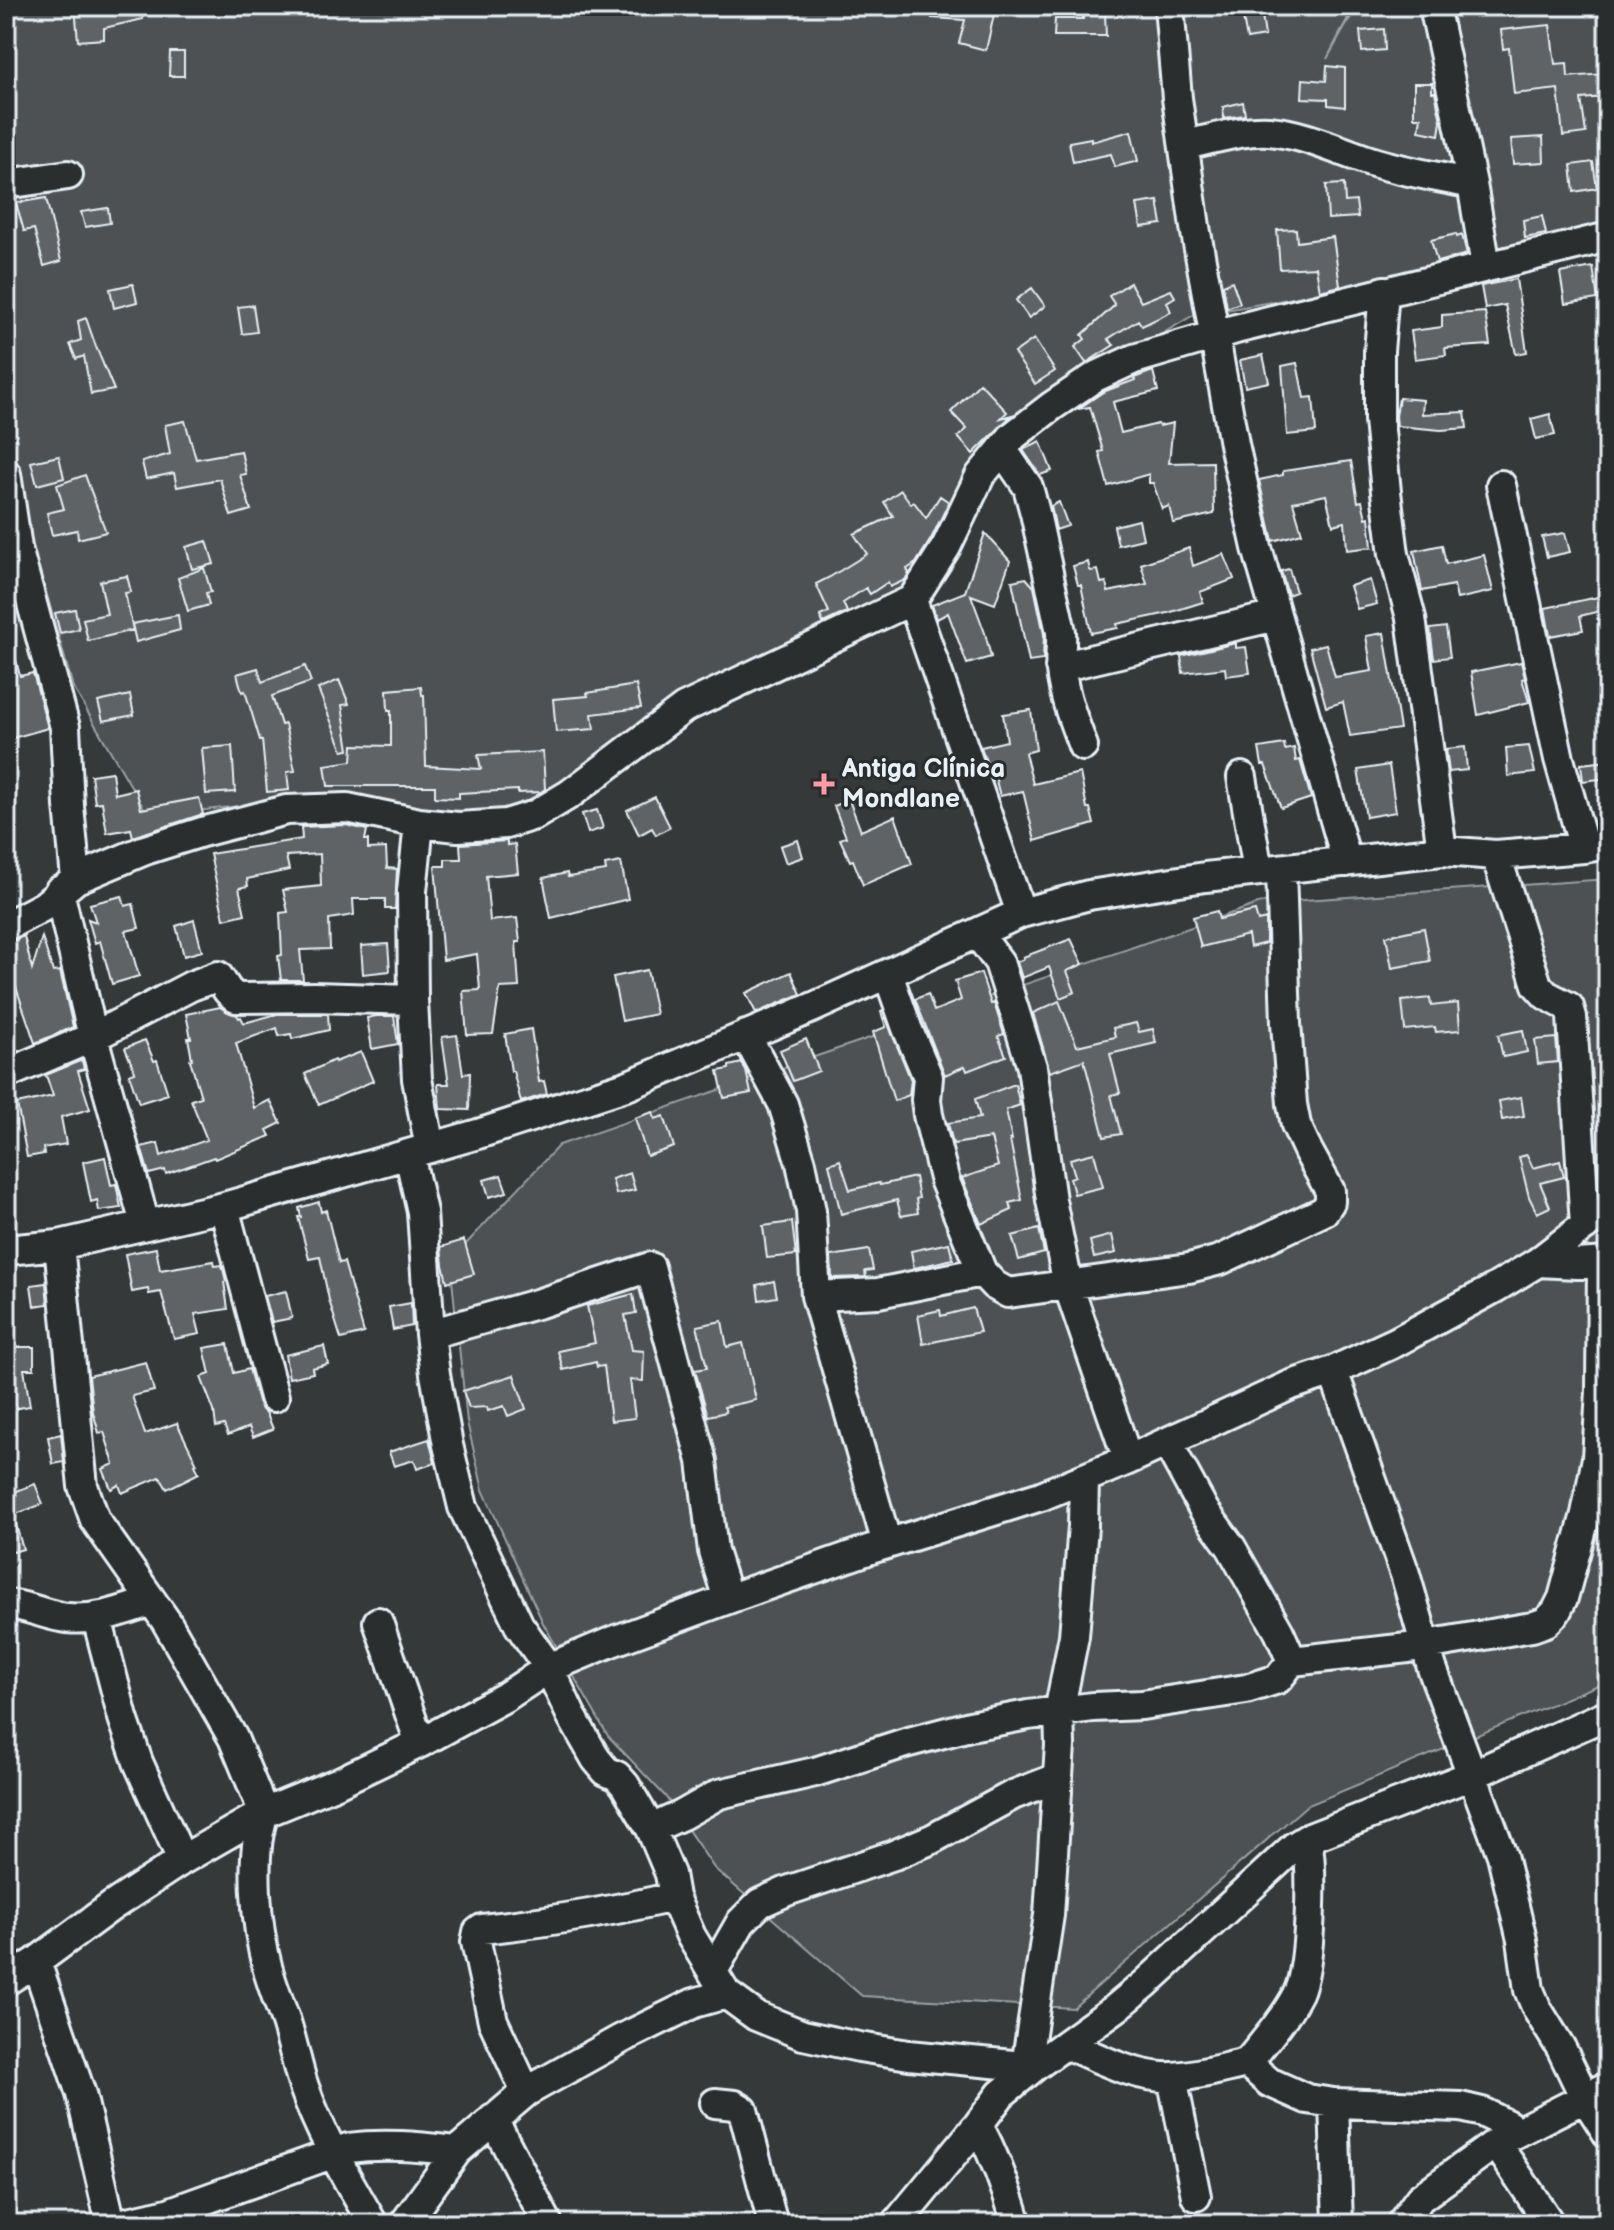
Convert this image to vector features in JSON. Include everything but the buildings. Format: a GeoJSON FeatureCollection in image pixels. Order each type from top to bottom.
{"type":"FeatureCollection","features":[{"type":"Feature","properties":{"kind":"street"},"geometry":{"type":"LineString","coordinates":[[1169,6],[1177,98],[1195,227],[1213,336],[1257,548],[1347,862]]}},
{"type":"Feature","properties":{"kind":"street"},"geometry":{"type":"LineString","coordinates":[[1434,6],[1486,266]]}},
{"type":"Feature","properties":{"kind":"street"},"geometry":{"type":"LineString","coordinates":[[1184,145],[1266,131],[1316,140],[1366,160],[1472,184]]}},
{"type":"Feature","properties":{"kind":"street"},"geometry":{"type":"LineString","coordinates":[[6,184],[68,175]]}},
{"type":"Feature","properties":{"kind":"street"},"geometry":{"type":"LineString","coordinates":[[6,926],[44,906],[67,885],[145,850],[286,810],[347,808],[419,823],[458,827],[506,824],[535,815],[570,794],[684,708],[912,600],[946,547],[980,476],[1002,449],[1013,436],[1095,377],[1134,359],[1213,336],[1608,237]]}},
{"type":"Feature","properties":{"kind":"street"},"geometry":{"type":"LineString","coordinates":[[1384,291],[1379,351],[1379,420],[1386,492],[1394,554],[1411,618],[1442,851]]}},
{"type":"Feature","properties":{"kind":"street"},"geometry":{"type":"LineString","coordinates":[[1002,449],[1028,487],[1061,632],[1060,667],[1064,692],[1083,746]]}},
{"type":"Feature","properties":{"kind":"street"},"geometry":{"type":"LineString","coordinates":[[6,474],[12,549],[25,569],[65,727],[69,806],[67,885],[93,1037],[145,1224]]}},
{"type":"Feature","properties":{"kind":"street"},"geometry":{"type":"LineString","coordinates":[[6,1250],[59,1245],[224,1207],[478,1134],[629,1085],[888,974],[1021,913],[1089,895],[1205,877],[1442,851],[1496,855],[1596,846],[1559,759],[1501,485]]}},
{"type":"Feature","properties":{"kind":"street"},"geometry":{"type":"LineString","coordinates":[[912,600],[1021,913]]}},
{"type":"Feature","properties":{"kind":"street"},"geometry":{"type":"LineString","coordinates":[[1060,667],[1276,616]]}},
{"type":"Feature","properties":{"kind":"street"},"geometry":{"type":"LineString","coordinates":[[888,974],[928,1077],[928,1115],[945,1182],[982,1272],[994,1285],[1008,1293],[1189,1268],[1220,1260],[1324,1211],[1330,1202],[1330,1191],[1296,1125],[1292,1104],[1270,870],[1242,777]]}},
{"type":"Feature","properties":{"kind":"street"},"geometry":{"type":"LineString","coordinates":[[419,823],[412,891],[413,1000],[430,1334],[448,1445],[463,1507],[519,1625],[549,1668],[596,1759],[625,1785],[651,1829],[691,1936],[720,1982],[756,2016],[803,2035],[859,2047],[909,2055],[1030,2066]]}},
{"type":"Feature","properties":{"kind":"street"},"geometry":{"type":"LineString","coordinates":[[1496,855],[1537,985],[1546,995],[1569,1007],[1572,1017],[1585,1226]]}},
{"type":"Feature","properties":{"kind":"street"},"geometry":{"type":"LineString","coordinates":[[977,933],[999,962],[1032,1067],[1051,1200],[1068,1285],[1128,1460]]}},
{"type":"Feature","properties":{"kind":"street"},"geometry":{"type":"LineString","coordinates":[[6,1074],[93,1037],[191,986],[218,976],[236,998],[413,1000]]}},
{"type":"Feature","properties":{"kind":"street"},"geometry":{"type":"LineString","coordinates":[[746,1035],[783,1104],[801,1163],[811,1211],[816,1296],[887,1544]]}},
{"type":"Feature","properties":{"kind":"street"},"geometry":{"type":"LineString","coordinates":[[224,1207],[274,1397]]}},
{"type":"Feature","properties":{"kind":"street"},"geometry":{"type":"LineString","coordinates":[[6,1981],[182,1860],[264,1813],[337,1783],[420,1743],[505,1697],[549,1668],[728,1599],[887,1544],[1041,1496],[1128,1460],[1291,1385],[1333,1371],[1396,1342],[1495,1288],[1538,1262],[1608,1208]]}},
{"type":"Feature","properties":{"kind":"street"},"geometry":{"type":"LineString","coordinates":[[59,1245],[83,1486],[95,1520],[166,1621],[233,1738],[264,1813],[255,1854],[261,1943],[268,1972],[297,2055],[304,2087],[333,2153],[373,2224]]}},
{"type":"Feature","properties":{"kind":"street"},"geometry":{"type":"LineString","coordinates":[[1292,1661],[1427,1645],[1532,1627],[1546,1622],[1556,1612],[1563,1598],[1602,1457],[1605,1262],[1538,1262]]}},
{"type":"Feature","properties":{"kind":"street"},"geometry":{"type":"LineString","coordinates":[[430,1334],[650,1267],[702,1461],[713,1551],[728,1599]]}},
{"type":"Feature","properties":{"kind":"street"},"geometry":{"type":"LineString","coordinates":[[816,1296],[878,1293],[982,1272]]}},
{"type":"Feature","properties":{"kind":"street"},"geometry":{"type":"LineString","coordinates":[[1333,1371],[1405,1574],[1432,1668],[1502,1855],[1516,1911],[1529,1990],[1561,2048],[1597,2092],[1608,2134]]}},
{"type":"Feature","properties":{"kind":"street"},"geometry":{"type":"LineString","coordinates":[[1167,1442],[1204,1510],[1231,1547],[1292,1661]]}},
{"type":"Feature","properties":{"kind":"street"},"geometry":{"type":"LineString","coordinates":[[1030,2066],[1049,1915],[1060,1745],[1059,1712],[1074,1636],[1084,1478]]}},
{"type":"Feature","properties":{"kind":"street"},"geometry":{"type":"LineString","coordinates":[[6,1604],[68,1618],[97,1618],[152,1601]]}},
{"type":"Feature","properties":{"kind":"street"},"geometry":{"type":"LineString","coordinates":[[97,1618],[138,1762],[182,1860]]}},
{"type":"Feature","properties":{"kind":"street"},"geometry":{"type":"LineString","coordinates":[[378,1622],[420,1743]]}},
{"type":"Feature","properties":{"kind":"street"},"geometry":{"type":"LineString","coordinates":[[651,1829],[719,1794],[815,1772],[905,1743],[1028,1715],[1142,1705],[1246,1689],[1278,1679],[1292,1661]]}},
{"type":"Feature","properties":{"kind":"street"},"geometry":{"type":"LineString","coordinates":[[896,2224],[1001,2094],[1030,2066],[1066,2044],[1145,1984],[1279,1859],[1307,1839],[1472,1775],[1608,1714]]}},
{"type":"Feature","properties":{"kind":"street"},"geometry":{"type":"LineString","coordinates":[[404,2224],[457,2151],[526,2092],[694,2003],[720,1982],[741,1922],[760,1903],[894,1855],[932,1839],[1013,1795],[1057,1778]]}},
{"type":"Feature","properties":{"kind":"street"},"geometry":{"type":"LineString","coordinates":[[1066,2044],[1115,2065],[1172,2077],[1247,2063],[1285,2015],[1299,1990],[1310,1887],[1307,1839]]}},
{"type":"Feature","properties":{"kind":"street"},"geometry":{"type":"LineString","coordinates":[[526,2092],[493,2021],[476,1942],[478,1932],[608,1913],[674,1897]]}},
{"type":"Feature","properties":{"kind":"street"},"geometry":{"type":"LineString","coordinates":[[36,1962],[81,2094],[111,2224]]}},
{"type":"Feature","properties":{"kind":"street"},"geometry":{"type":"LineString","coordinates":[[1247,2063],[1269,2082],[1307,2099],[1334,2103],[1461,2107],[1482,2112],[1508,2125],[1507,2138],[1550,2224]]}},
{"type":"Feature","properties":{"kind":"street"},"geometry":{"type":"LineString","coordinates":[[1172,2077],[1196,2196]]}},
{"type":"Feature","properties":{"kind":"street"},"geometry":{"type":"LineString","coordinates":[[1401,2224],[1420,2198],[1507,2138],[1597,2092]]}},
{"type":"Feature","properties":{"kind":"street"},"geometry":{"type":"LineString","coordinates":[[715,2103],[735,2105],[743,2110],[773,2224]]}},
{"type":"Feature","properties":{"kind":"street"},"geometry":{"type":"LineString","coordinates":[[1334,2103],[1338,2224]]}},
{"type":"Feature","properties":{"kind":"street"},"geometry":{"type":"LineString","coordinates":[[493,2119],[548,2224]]}},
{"type":"Feature","properties":{"kind":"street"},"geometry":{"type":"LineString","coordinates":[[978,2125],[995,2156],[1017,2224]]}},
{"type":"Feature","properties":{"kind":"street"},"geometry":{"type":"LineString","coordinates":[[119,2224],[181,2209],[333,2153],[375,2144],[457,2151]]}},
{"type":"Feature","properties":{"kind":"shaded area"},"geometry":{"type":"Polygon","coordinates":[[[6,6],[1354,6],[1327,59],[1357,6],[1608,6],[1608,242],[1192,316],[1022,418],[906,598],[537,805],[453,813],[327,795],[149,817],[73,687],[39,567],[6,564],[6,6]]]}},
{"type":"Feature","properties":{"kind":"shaded area"},"geometry":{"type":"Polygon","coordinates":[[[1608,879],[1608,1681],[1306,1806],[1073,2008],[862,1996],[714,1868],[665,1796],[608,1736],[543,1623],[483,1490],[467,1422],[450,1261],[559,1145],[1261,903],[1608,879]]]}},
{"type":"Feature","properties":{"kind":"place","name":"Antiga Clínica Mondlane"},"geometry":{"type":"Point","coordinates":[824,784]}}]}
